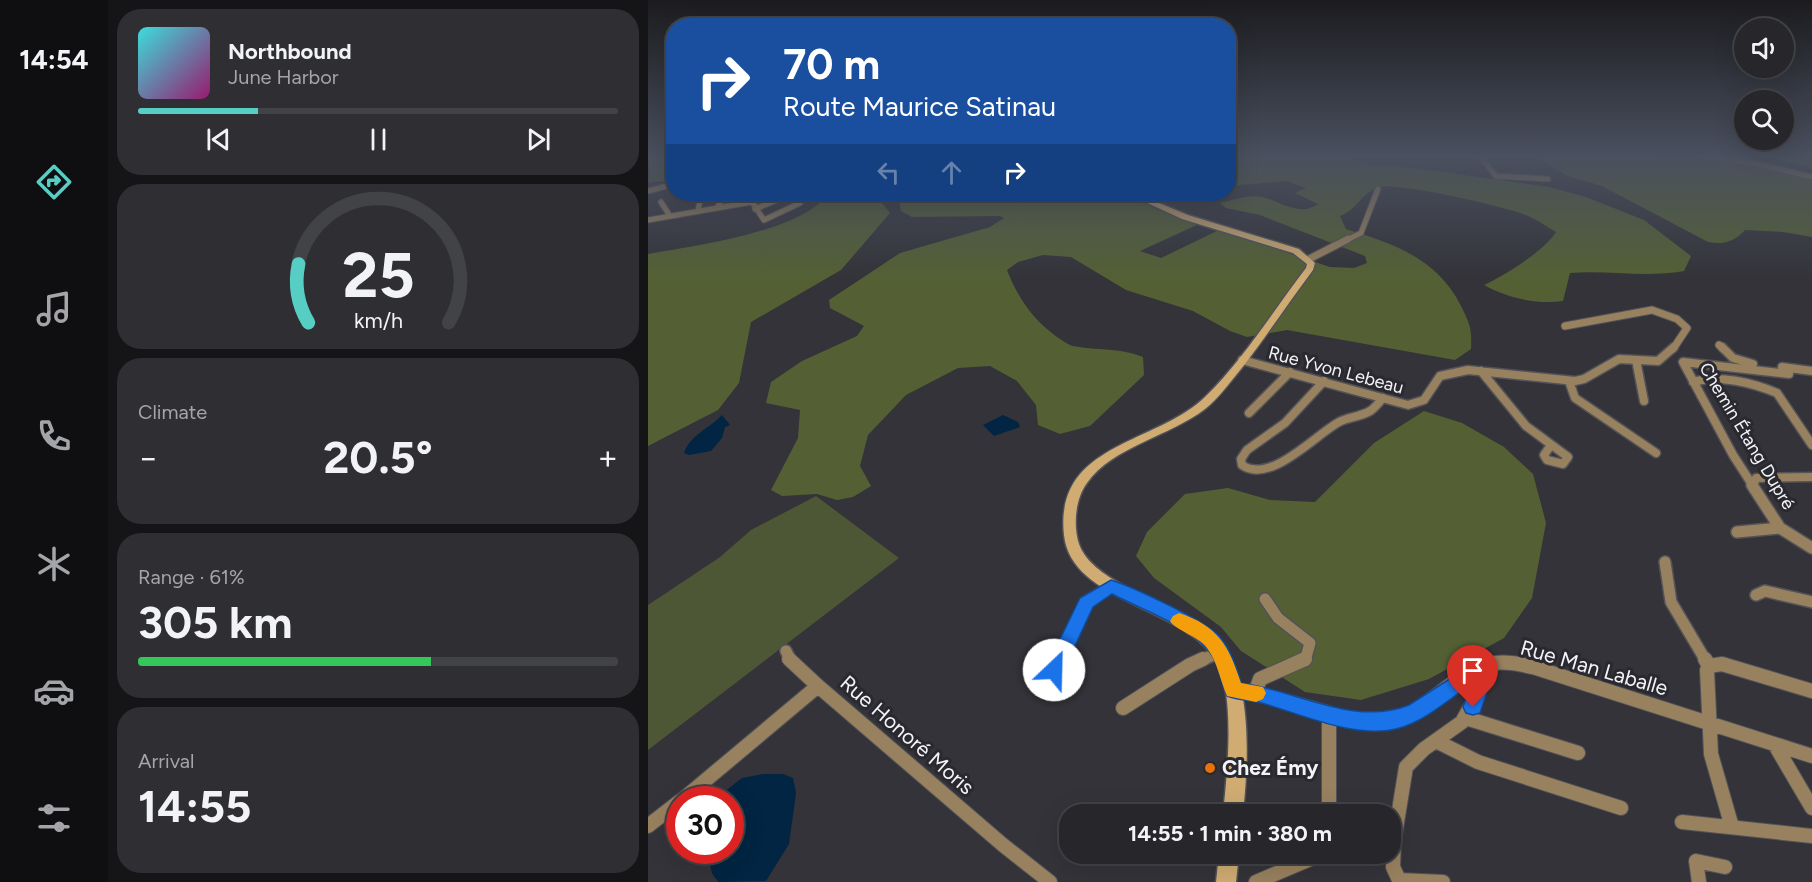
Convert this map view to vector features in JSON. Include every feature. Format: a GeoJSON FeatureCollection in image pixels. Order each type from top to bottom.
{"type":"FeatureCollection","features":[{"type":"Feature","properties":{"kind":"main road"},"geometry":{"type":"LineString","coordinates":[[1148,201],[1185,217],[1296,251],[1309,259],[1311,263],[1310,268],[1275,318],[1201,407],[1101,462],[1079,483],[1071,505],[1068,528],[1070,541],[1080,558],[1111,586],[1199,630],[1220,652],[1234,690],[1236,785],[1234,804]]}},
{"type":"Feature","properties":{"kind":"main road"},"geometry":{"type":"LineString","coordinates":[[1226,882],[1228,864]]}},
{"type":"Feature","properties":{"kind":"street"},"geometry":{"type":"LineString","coordinates":[[1309,259],[1361,233],[1375,196]]}},
{"type":"Feature","properties":{"kind":"street"},"geometry":{"type":"LineString","coordinates":[[698,212],[700,201]]}},
{"type":"Feature","properties":{"kind":"street"},"geometry":{"type":"LineString","coordinates":[[717,208],[721,201]]}},
{"type":"Feature","properties":{"kind":"street"},"geometry":{"type":"LineString","coordinates":[[755,209],[774,201]]}},
{"type":"Feature","properties":{"kind":"street"},"geometry":{"type":"LineString","coordinates":[[661,202],[669,216]]}},
{"type":"Feature","properties":{"kind":"street"},"geometry":{"type":"LineString","coordinates":[[648,220],[752,202],[762,219],[766,219],[800,203]]}},
{"type":"Feature","properties":{"kind":"street","name":"Rue Yvon Lebeau"},"geometry":{"type":"LineString","coordinates":[[1242,360],[1408,405],[1417,405],[1425,400],[1443,374],[1459,371],[1480,371],[1569,381],[1584,379],[1616,360],[1662,360],[1677,344],[1686,327],[1666,313],[1652,310],[1564,326]]}},
{"type":"Feature","properties":{"kind":"street"},"geometry":{"type":"LineString","coordinates":[[1719,345],[1730,356],[1743,362],[1812,370]]}},
{"type":"Feature","properties":{"kind":"street"},"geometry":{"type":"LineString","coordinates":[[1636,360],[1644,401]]}},
{"type":"Feature","properties":{"kind":"street","name":"Chemin Étang Dupré"},"geometry":{"type":"LineString","coordinates":[[1789,374],[1684,361],[1683,363],[1753,486],[1780,528],[1812,548]]}},
{"type":"Feature","properties":{"kind":"street"},"geometry":{"type":"LineString","coordinates":[[1480,371],[1526,426],[1551,445]]}},
{"type":"Feature","properties":{"kind":"street"},"geometry":{"type":"LineString","coordinates":[[1249,413],[1290,372]]}},
{"type":"Feature","properties":{"kind":"street"},"geometry":{"type":"LineString","coordinates":[[1693,381],[1706,378],[1772,390],[1777,393],[1812,445]]}},
{"type":"Feature","properties":{"kind":"street"},"geometry":{"type":"LineString","coordinates":[[1324,381],[1285,423],[1247,450],[1241,459],[1242,465],[1249,470],[1258,471],[1294,456],[1339,422],[1370,411],[1383,398]]}},
{"type":"Feature","properties":{"kind":"street"},"geometry":{"type":"LineString","coordinates":[[1569,381],[1575,398],[1656,453]]}},
{"type":"Feature","properties":{"kind":"street"},"geometry":{"type":"LineString","coordinates":[[1753,486],[1756,478],[1812,477]]}},
{"type":"Feature","properties":{"kind":"street"},"geometry":{"type":"LineString","coordinates":[[1737,532],[1780,528]]}},
{"type":"Feature","properties":{"kind":"street"},"geometry":{"type":"LineString","coordinates":[[1665,562],[1671,602],[1709,666]]}},
{"type":"Feature","properties":{"kind":"street"},"geometry":{"type":"LineString","coordinates":[[1061,685],[1053,676],[1054,670],[1086,602],[1111,586]]}},
{"type":"Feature","properties":{"kind":"street"},"geometry":{"type":"LineString","coordinates":[[1756,595],[1765,591],[1812,602]]}},
{"type":"Feature","properties":{"kind":"street"},"geometry":{"type":"LineString","coordinates":[[1255,693],[1260,680],[1305,661],[1310,643],[1278,618],[1265,599]]}},
{"type":"Feature","properties":{"kind":"street"},"geometry":{"type":"LineString","coordinates":[[786,651],[789,659],[818,686]]}},
{"type":"Feature","properties":{"kind":"street"},"geometry":{"type":"LineString","coordinates":[[1123,708],[1190,665],[1220,652]]}},
{"type":"Feature","properties":{"kind":"street","name":"Rue Man Laballe"},"geometry":{"type":"LineString","coordinates":[[1234,690],[1255,693],[1356,721],[1377,723],[1397,720],[1416,712],[1479,668],[1493,663],[1510,662],[1536,668],[1812,756]]}},
{"type":"Feature","properties":{"kind":"street"},"geometry":{"type":"LineString","coordinates":[[1709,666],[1722,664],[1812,691]]}},
{"type":"Feature","properties":{"kind":"street"},"geometry":{"type":"LineString","coordinates":[[1709,666],[1707,670],[1708,722],[1711,754],[1732,827]]}},
{"type":"Feature","properties":{"kind":"street"},"geometry":{"type":"LineString","coordinates":[[1399,804],[1406,766],[1411,759],[1460,726],[1473,707],[1482,680],[1479,668]]}},
{"type":"Feature","properties":{"kind":"street","name":"Rue Honoré Moris"},"geometry":{"type":"LineString","coordinates":[[698,786],[818,686],[1003,845],[1050,882]]}},
{"type":"Feature","properties":{"kind":"street"},"geometry":{"type":"LineString","coordinates":[[1329,714],[1329,804]]}},
{"type":"Feature","properties":{"kind":"street"},"geometry":{"type":"LineString","coordinates":[[1466,718],[1578,753]]}},
{"type":"Feature","properties":{"kind":"street"},"geometry":{"type":"LineString","coordinates":[[1438,742],[1478,762],[1621,808]]}},
{"type":"Feature","properties":{"kind":"street"},"geometry":{"type":"LineString","coordinates":[[1776,745],[1812,808]]}},
{"type":"Feature","properties":{"kind":"street","name":"Rue Honoré Moris"},"geometry":{"type":"LineString","coordinates":[[648,826],[666,812]]}},
{"type":"Feature","properties":{"kind":"street"},"geometry":{"type":"LineString","coordinates":[[1683,822],[1710,827],[1732,827],[1812,836]]}},
{"type":"Feature","properties":{"kind":"street"},"geometry":{"type":"LineString","coordinates":[[1699,882],[1697,861],[1725,867]]}},
{"type":"Feature","properties":{"kind":"street"},"geometry":{"type":"LineString","coordinates":[[1256,882],[1298,864]]}},
{"type":"Feature","properties":{"kind":"street"},"geometry":{"type":"LineString","coordinates":[[1393,864],[1395,876],[1399,880],[1443,882]]}},
{"type":"Feature","properties":{"kind":"green space"},"geometry":{"type":"Polygon","coordinates":[[[1259,196],[1297,209],[1311,208],[1318,204],[1302,196],[1364,196],[1351,210],[1340,216],[1346,229],[1397,247],[1427,264],[1440,276],[1461,306],[1470,327],[1471,349],[1455,360],[1287,330],[1247,337],[1230,331],[1193,311],[1126,290],[1071,257],[1043,255],[1018,262],[1007,270],[1021,299],[1040,323],[1071,345],[1116,350],[1143,357],[1144,375],[1090,426],[1060,434],[1038,425],[1036,405],[1017,381],[990,366],[958,368],[906,395],[868,435],[860,466],[871,486],[853,497],[837,500],[817,494],[782,496],[771,490],[798,438],[800,410],[766,403],[771,382],[802,361],[857,336],[864,326],[830,308],[829,300],[900,253],[990,227],[1004,218],[1000,216],[912,217],[901,211],[899,201],[1139,201],[1199,224],[1140,251],[1161,258],[1219,230],[1330,267],[1354,268],[1367,263],[1365,256],[1260,215],[1226,208],[1220,203],[1259,196]]]}},
{"type":"Feature","properties":{"kind":"green space"},"geometry":{"type":"Polygon","coordinates":[[[1449,196],[1583,196],[1644,220],[1691,256],[1684,271],[1670,273],[1570,273],[1563,301],[1543,302],[1503,294],[1484,285],[1533,255],[1556,232],[1528,216],[1449,196]]]}},
{"type":"Feature","properties":{"kind":"green space"},"geometry":{"type":"Polygon","coordinates":[[[1621,196],[1812,196],[1812,237],[1783,232],[1745,230],[1728,242],[1708,242],[1621,196]]]}},
{"type":"Feature","properties":{"kind":"green space"},"geometry":{"type":"Polygon","coordinates":[[[820,201],[881,201],[890,213],[841,270],[751,322],[739,383],[718,410],[648,446],[648,254],[718,242],[771,228],[814,207],[820,201]]]}},
{"type":"Feature","properties":{"kind":"green space"},"geometry":{"type":"Polygon","coordinates":[[[1424,411],[1462,423],[1504,447],[1533,474],[1546,523],[1532,598],[1504,638],[1429,679],[1361,700],[1305,692],[1241,651],[1221,627],[1154,578],[1136,556],[1147,532],[1185,494],[1228,488],[1270,500],[1315,502],[1374,443],[1424,411]]]}},
{"type":"Feature","properties":{"kind":"green space"},"geometry":{"type":"Polygon","coordinates":[[[816,496],[899,558],[648,750],[648,605],[720,557],[751,530],[816,496]]]}},
{"type":"Feature","properties":{"kind":"water"},"geometry":{"type":"Polygon","coordinates":[[[722,415],[730,425],[725,427],[722,438],[711,451],[689,455],[684,453],[695,436],[722,415]]]}},
{"type":"Feature","properties":{"kind":"water"},"geometry":{"type":"Polygon","coordinates":[[[1003,415],[1018,422],[1020,427],[994,436],[983,425],[1003,415]]]}},
{"type":"Feature","properties":{"kind":"water"},"geometry":{"type":"Polygon","coordinates":[[[763,774],[783,774],[793,778],[796,793],[789,844],[766,881],[719,882],[710,864],[744,864],[744,786],[732,786],[742,778],[763,774]]]}},
{"type":"Feature","properties":{"kind":"slow traffic"},"geometry":{"type":"LineString","coordinates":[[1179,621],[1199,630],[1213,642],[1224,657],[1234,690],[1256,693]]}},
{"type":"Feature","properties":{"kind":"place","name":"Chez Émy"},"geometry":{"type":"Point","coordinates":[1210,768]}},
{"type":"Feature","properties":{"kind":"route"},"geometry":{"type":"LineString","coordinates":[[1054,670],[1086,602],[1111,586],[1199,630],[1213,642],[1224,657],[1234,690],[1255,693],[1356,721],[1377,723],[1397,720],[1416,712],[1479,668],[1482,680],[1473,707]]}}]}
